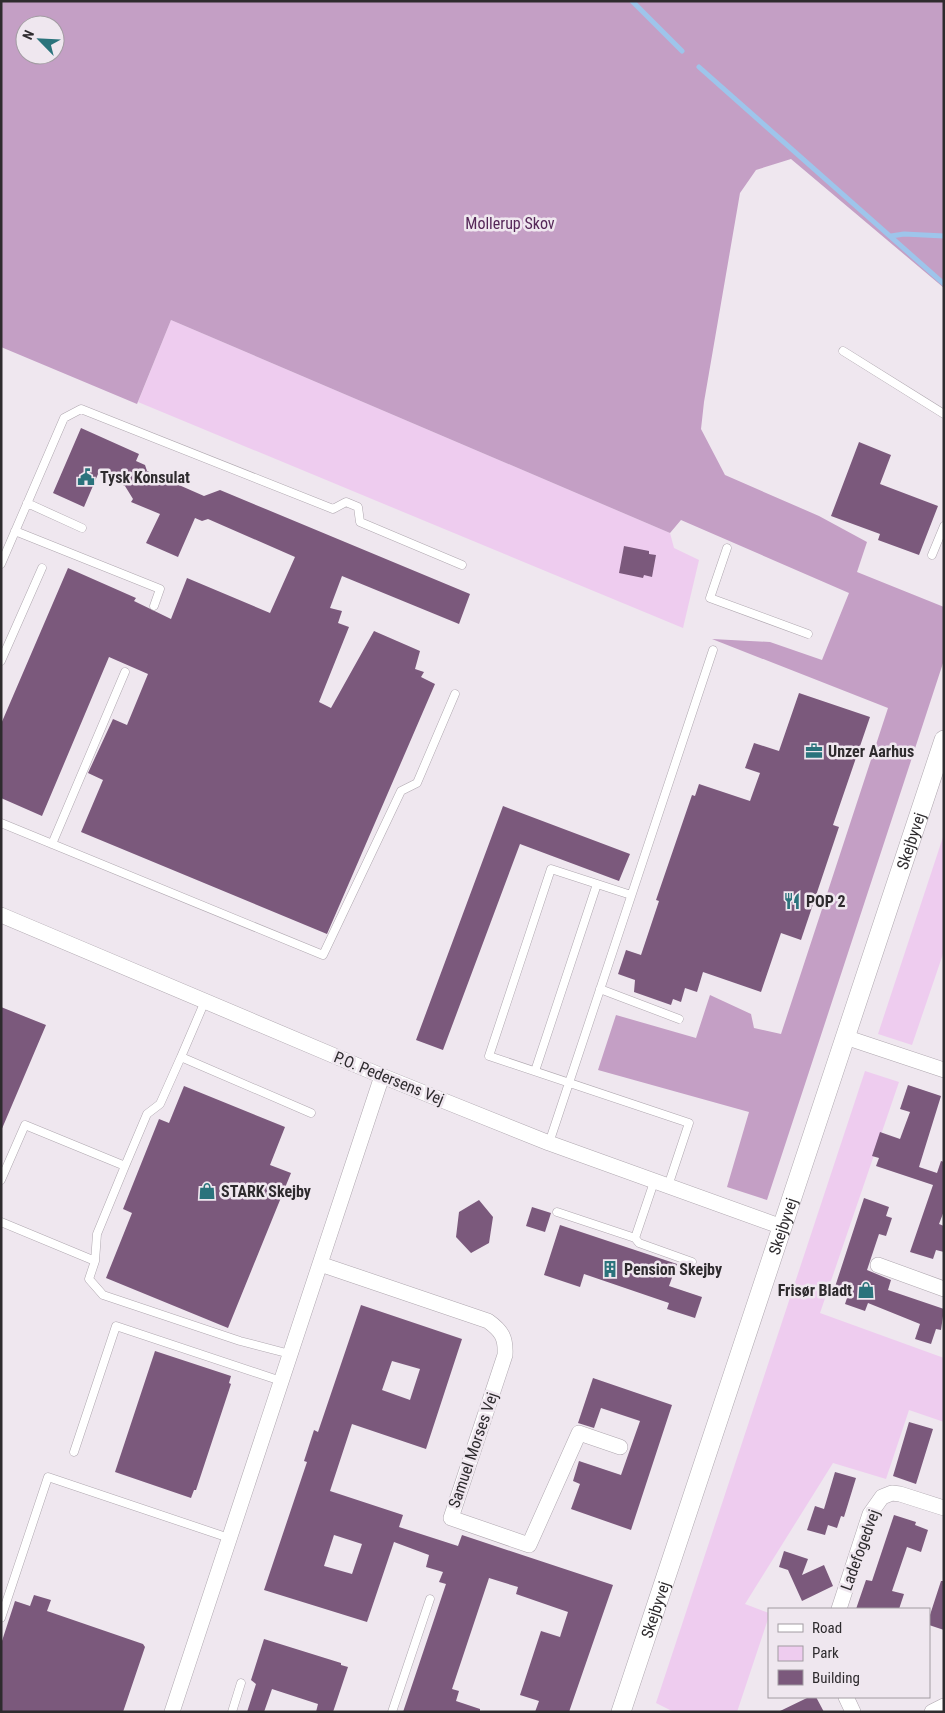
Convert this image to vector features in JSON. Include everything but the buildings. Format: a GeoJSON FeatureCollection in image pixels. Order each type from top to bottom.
{"type":"FeatureCollection","features":[{"type":"Feature","properties":{"kind":"street","name":"Skejbyvej"},"geometry":{"type":"LineString","coordinates":[[623,1711],[944,740]]}},
{"type":"Feature","properties":{"kind":"street","name":"P.O. Pedersens Vej"},"geometry":{"type":"LineString","coordinates":[[1,915],[382,1076],[549,1143],[782,1227]]}},
{"type":"Feature","properties":{"kind":"street"},"geometry":{"type":"LineString","coordinates":[[845,1037],[944,1070]]}},
{"type":"Feature","properties":{"kind":"street"},"geometry":{"type":"LineString","coordinates":[[172,1712],[382,1076]]}},
{"type":"Feature","properties":{"kind":"street","name":"Samuel Morses Vej"},"geometry":{"type":"LineString","coordinates":[[320,1264],[488,1321],[500,1330],[506,1342],[505,1355],[451,1518],[529,1545],[579,1433],[620,1447]]}},
{"type":"Feature","properties":{"kind":"street"},"geometry":{"type":"LineString","coordinates":[[878,1265],[944,1289]]}},
{"type":"Feature","properties":{"kind":"street","name":"Ladefogedvej"},"geometry":{"type":"LineString","coordinates":[[839,1608],[870,1514],[882,1497],[900,1494],[944,1508]]}},
{"type":"Feature","properties":{"kind":"street"},"geometry":{"type":"LineString","coordinates":[[846,1698],[853,1712]]}},
{"type":"Feature","properties":{"kind":"street"},"geometry":{"type":"LineString","coordinates":[[932,1712],[944,1706]]}},
{"type":"Feature","properties":{"kind":"lane"},"geometry":{"type":"LineString","coordinates":[[843,351],[944,414]]}},
{"type":"Feature","properties":{"kind":"lane"},"geometry":{"type":"LineString","coordinates":[[1,564],[64,418],[80,409],[333,508],[346,502],[358,508],[360,522],[462,565]]}},
{"type":"Feature","properties":{"kind":"lane"},"geometry":{"type":"LineString","coordinates":[[27,503],[82,528]]}},
{"type":"Feature","properties":{"kind":"lane"},"geometry":{"type":"LineString","coordinates":[[932,555],[944,526]]}},
{"type":"Feature","properties":{"kind":"lane"},"geometry":{"type":"LineString","coordinates":[[15,531],[160,589],[154,606]]}},
{"type":"Feature","properties":{"kind":"lane"},"geometry":{"type":"LineString","coordinates":[[727,548],[710,598],[808,634]]}},
{"type":"Feature","properties":{"kind":"lane"},"geometry":{"type":"LineString","coordinates":[[1,661],[42,568]]}},
{"type":"Feature","properties":{"kind":"lane"},"geometry":{"type":"LineString","coordinates":[[549,1143],[713,650]]}},
{"type":"Feature","properties":{"kind":"lane"},"geometry":{"type":"LineString","coordinates":[[52,844],[125,672]]}},
{"type":"Feature","properties":{"kind":"lane"},"geometry":{"type":"LineString","coordinates":[[1,823],[323,955],[401,791],[417,783],[455,694]]}},
{"type":"Feature","properties":{"kind":"lane"},"geometry":{"type":"LineString","coordinates":[[631,895],[551,869],[489,1056],[689,1123],[635,1238]]}},
{"type":"Feature","properties":{"kind":"lane"},"geometry":{"type":"LineString","coordinates":[[534,1071],[597,884]]}},
{"type":"Feature","properties":{"kind":"lane"},"geometry":{"type":"LineString","coordinates":[[600,990],[679,1020]]}},
{"type":"Feature","properties":{"kind":"lane"},"geometry":{"type":"LineString","coordinates":[[205,1001],[160,1104],[147,1114],[96,1234],[95,1261],[89,1279],[103,1295],[240,1341],[290,1354]]}},
{"type":"Feature","properties":{"kind":"lane"},"geometry":{"type":"LineString","coordinates":[[181,1057],[312,1113]]}},
{"type":"Feature","properties":{"kind":"lane"},"geometry":{"type":"LineString","coordinates":[[1,1180],[24,1125],[125,1166]]}},
{"type":"Feature","properties":{"kind":"lane"},"geometry":{"type":"LineString","coordinates":[[557,1212],[635,1238],[639,1244],[692,1262]]}},
{"type":"Feature","properties":{"kind":"lane"},"geometry":{"type":"LineString","coordinates":[[1,1222],[95,1261]]}},
{"type":"Feature","properties":{"kind":"lane"},"geometry":{"type":"LineString","coordinates":[[74,1452],[116,1326],[281,1381]]}},
{"type":"Feature","properties":{"kind":"lane"},"geometry":{"type":"LineString","coordinates":[[1,1618],[48,1477],[230,1538]]}},
{"type":"Feature","properties":{"kind":"lane"},"geometry":{"type":"LineString","coordinates":[[392,1712],[430,1599]]}},
{"type":"Feature","properties":{"kind":"lane"},"geometry":{"type":"LineString","coordinates":[[232,1712],[241,1684]]}},
{"type":"Feature","properties":{"kind":"green space","name":"Mollerup Skov"},"geometry":{"type":"Polygon","coordinates":[[[1,1],[944,1],[944,288],[791,159],[756,170],[740,193],[704,402],[701,429],[725,475],[819,516],[867,542],[857,572],[944,607],[944,660],[767,1200],[727,1187],[749,1112],[598,1070],[616,1015],[696,1038],[710,995],[751,1014],[754,1028],[781,1034],[888,708],[712,639],[770,642],[822,660],[849,593],[681,520],[670,533],[171,320],[137,404],[1,347],[1,1]]]}},
{"type":"Feature","properties":{"kind":"green space"},"geometry":{"type":"Polygon","coordinates":[[[171,320],[670,533],[674,548],[699,560],[683,628],[138,402],[171,320]]]}},
{"type":"Feature","properties":{"kind":"green space"},"geometry":{"type":"Polygon","coordinates":[[[944,834],[944,951],[912,1045],[878,1034],[944,834]]]}},
{"type":"Feature","properties":{"kind":"green space"},"geometry":{"type":"Polygon","coordinates":[[[865,1071],[899,1082],[820,1313],[944,1358],[944,1422],[909,1410],[886,1479],[833,1463],[745,1604],[768,1613],[768,1619],[737,1712],[674,1712],[656,1703],[865,1071]]]}},
{"type":"Feature","properties":{"kind":"waterway"},"geometry":{"type":"LineString","coordinates":[[632,1],[682,51]]}},
{"type":"Feature","properties":{"kind":"waterway"},"geometry":{"type":"LineString","coordinates":[[699,67],[944,284]]}},
{"type":"Feature","properties":{"kind":"waterway"},"geometry":{"type":"LineString","coordinates":[[891,236],[904,234],[944,236]]}},
{"type":"Feature","properties":{"kind":"place","name":"Tysk Konsulat"},"geometry":{"type":"Point","coordinates":[86,477]}},
{"type":"Feature","properties":{"kind":"place","name":"Unzer Aarhus"},"geometry":{"type":"Point","coordinates":[814,751]}},
{"type":"Feature","properties":{"kind":"place","name":"POP 2"},"geometry":{"type":"Point","coordinates":[792,901]}},
{"type":"Feature","properties":{"kind":"place","name":"STARK Skejby"},"geometry":{"type":"Point","coordinates":[207,1191]}},
{"type":"Feature","properties":{"kind":"place","name":"Pension Skejby"},"geometry":{"type":"Point","coordinates":[610,1269]}},
{"type":"Feature","properties":{"kind":"place","name":"Frisør Bladt"},"geometry":{"type":"Point","coordinates":[866,1290]}}]}
